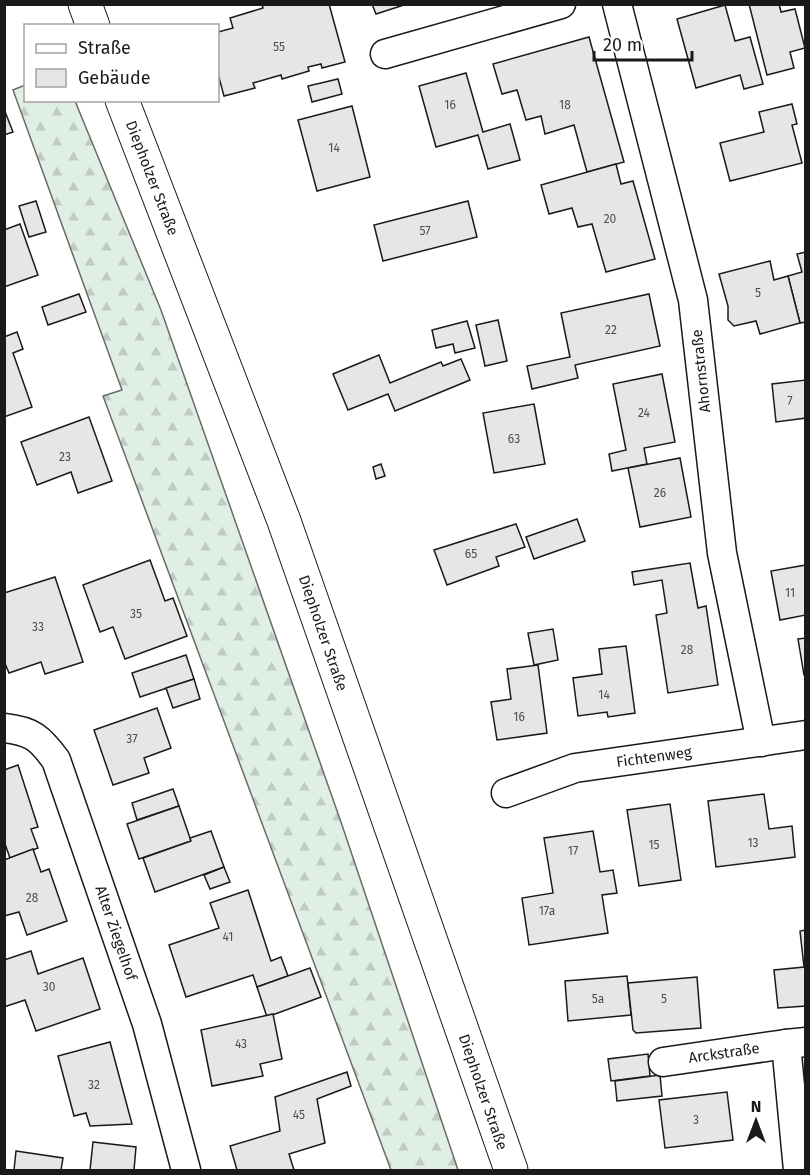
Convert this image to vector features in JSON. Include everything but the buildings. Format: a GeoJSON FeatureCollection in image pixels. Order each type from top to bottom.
{"type":"FeatureCollection","features":[{"type":"Feature","properties":{"kind":"main road"},"geometry":{"type":"LineString","coordinates":[[85,4],[92,24]]}},
{"type":"Feature","properties":{"kind":"main road","name":"Diepholzer Straße"},"geometry":{"type":"LineString","coordinates":[[123,102],[284,521],[511,1170]]}},
{"type":"Feature","properties":{"kind":"street"},"geometry":{"type":"LineString","coordinates":[[385,54],[561,4]]}},
{"type":"Feature","properties":{"kind":"street","name":"Ahornstraße"},"geometry":{"type":"LineString","coordinates":[[617,4],[691,289],[722,553],[761,742]]}},
{"type":"Feature","properties":{"kind":"street","name":"Alter Ziegelhof"},"geometry":{"type":"LineString","coordinates":[[4,728],[25,730],[44,743],[56,760],[147,1024],[186,1170]]}},
{"type":"Feature","properties":{"kind":"street","name":"Fichtenweg"},"geometry":{"type":"LineString","coordinates":[[506,793],[575,768],[806,735]]}},
{"type":"Feature","properties":{"kind":"street","name":"Arckstraße"},"geometry":{"type":"LineString","coordinates":[[663,1062],[796,1043],[798,1170]]}},
{"type":"Feature","properties":{"kind":"green space"},"geometry":{"type":"Polygon","coordinates":[[[24,85],[24,102],[75,102],[161,310],[342,825],[458,1170],[391,1170],[103,396],[122,390],[13,90],[24,85]]]}}]}
